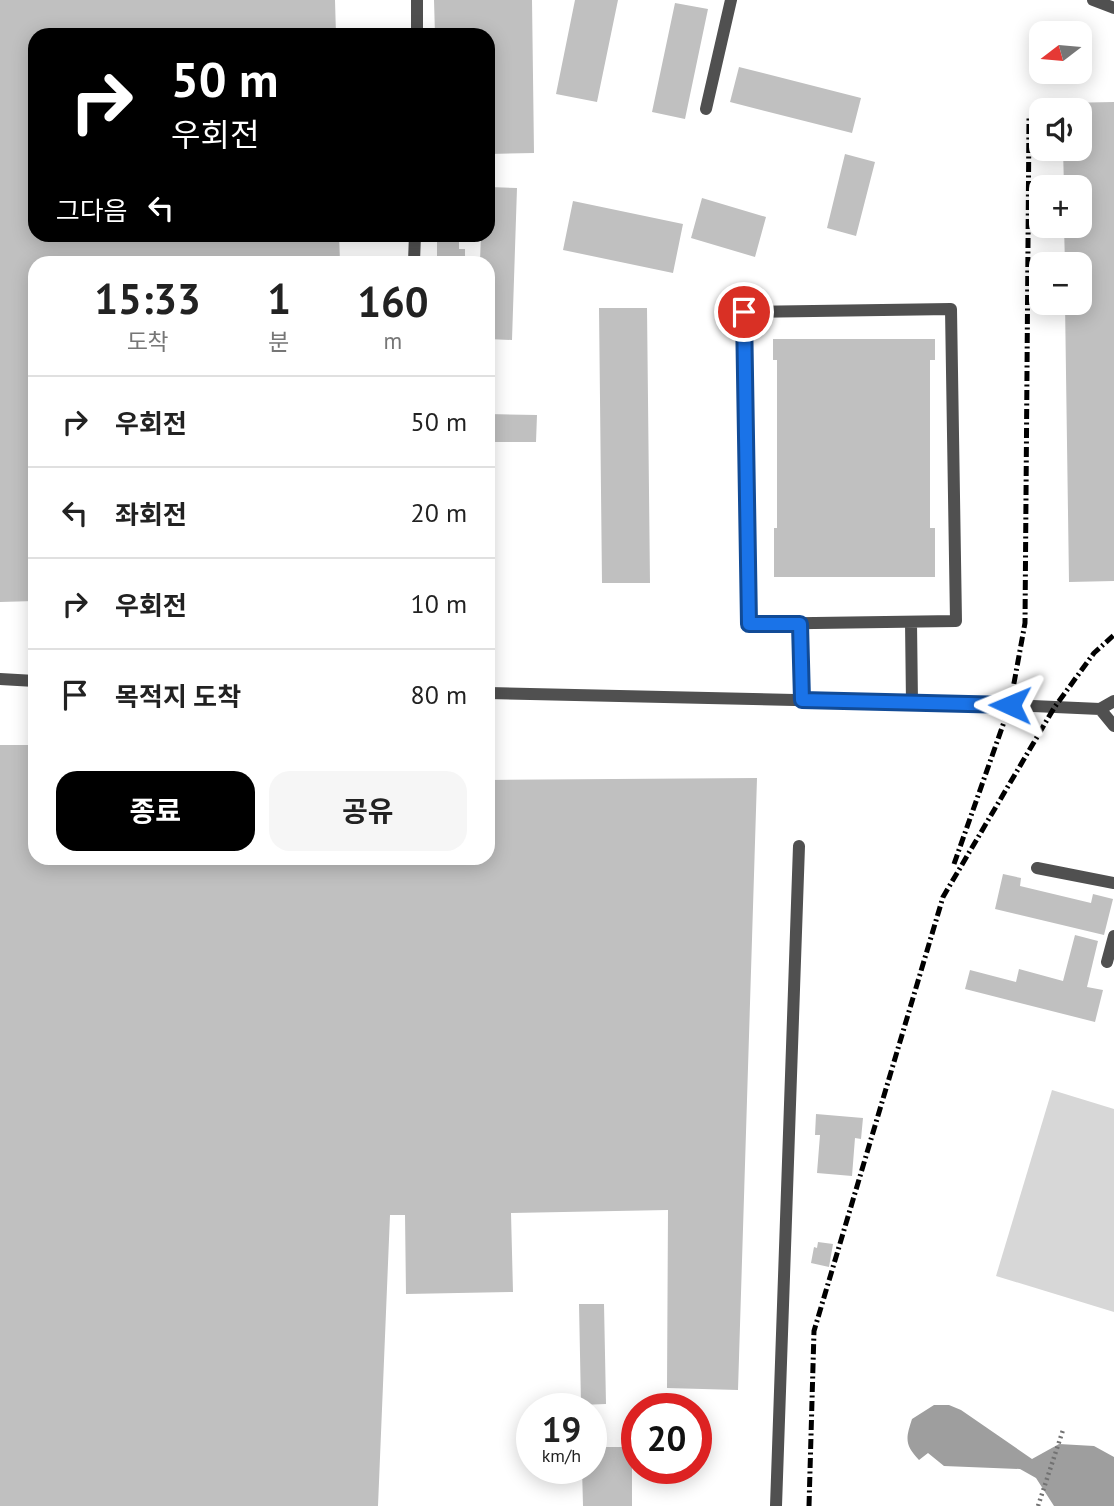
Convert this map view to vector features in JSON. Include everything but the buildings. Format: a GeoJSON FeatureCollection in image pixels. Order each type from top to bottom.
{"type":"FeatureCollection","features":[{"type":"Feature","properties":{"kind":"lane"},"geometry":{"type":"LineString","coordinates":[[417,0],[417,28]]}},
{"type":"Feature","properties":{"kind":"lane"},"geometry":{"type":"LineString","coordinates":[[706,109],[731,0]]}},
{"type":"Feature","properties":{"kind":"lane"},"geometry":{"type":"LineString","coordinates":[[1093,0],[1114,8]]}},
{"type":"Feature","properties":{"kind":"lane"},"geometry":{"type":"LineString","coordinates":[[951,309],[956,621],[911,622],[749,624],[744,312],[951,309]]}},
{"type":"Feature","properties":{"kind":"lane"},"geometry":{"type":"LineString","coordinates":[[911,622],[912,703]]}},
{"type":"Feature","properties":{"kind":"lane"},"geometry":{"type":"LineString","coordinates":[[800,624],[802,700]]}},
{"type":"Feature","properties":{"kind":"lane"},"geometry":{"type":"LineString","coordinates":[[0,679],[28,681]]}},
{"type":"Feature","properties":{"kind":"lane"},"geometry":{"type":"LineString","coordinates":[[495,693],[1100,709],[1114,701]]}},
{"type":"Feature","properties":{"kind":"lane"},"geometry":{"type":"LineString","coordinates":[[1100,709],[1114,726]]}},
{"type":"Feature","properties":{"kind":"lane"},"geometry":{"type":"LineString","coordinates":[[776,1506],[799,846]]}},
{"type":"Feature","properties":{"kind":"lane"},"geometry":{"type":"LineString","coordinates":[[1037,868],[1114,883]]}},
{"type":"Feature","properties":{"kind":"lane"},"geometry":{"type":"LineString","coordinates":[[1107,962],[1114,936]]}},
{"type":"Feature","properties":{"kind":"path"},"geometry":{"type":"LineString","coordinates":[[1038,1506],[1063,1430]]}},
{"type":"Feature","properties":{"kind":"shaded area"},"geometry":{"type":"Polygon","coordinates":[[[1052,1090],[1114,1109],[1114,1312],[996,1276],[1052,1090]]]}},
{"type":"Feature","properties":{"kind":"shaded area"},"geometry":{"type":"Polygon","coordinates":[[[934,1405],[949,1405],[961,1410],[1032,1459],[1059,1444],[1094,1446],[1114,1457],[1114,1506],[1054,1506],[1036,1478],[1020,1469],[944,1466],[928,1453],[919,1460],[909,1445],[910,1426],[912,1419],[934,1405]]]}},
{"type":"Feature","properties":{"kind":"railway"},"geometry":{"type":"LineString","coordinates":[[954,864],[1010,705],[1025,623],[1029,118]]}},
{"type":"Feature","properties":{"kind":"railway"},"geometry":{"type":"LineString","coordinates":[[809,1506],[814,1331],[943,897],[1054,708],[1094,653],[1114,635]]}},
{"type":"Feature","properties":{"kind":"route"},"geometry":{"type":"LineString","coordinates":[[744,312],[749,624],[800,624],[802,700],[1010,705]]}}]}
